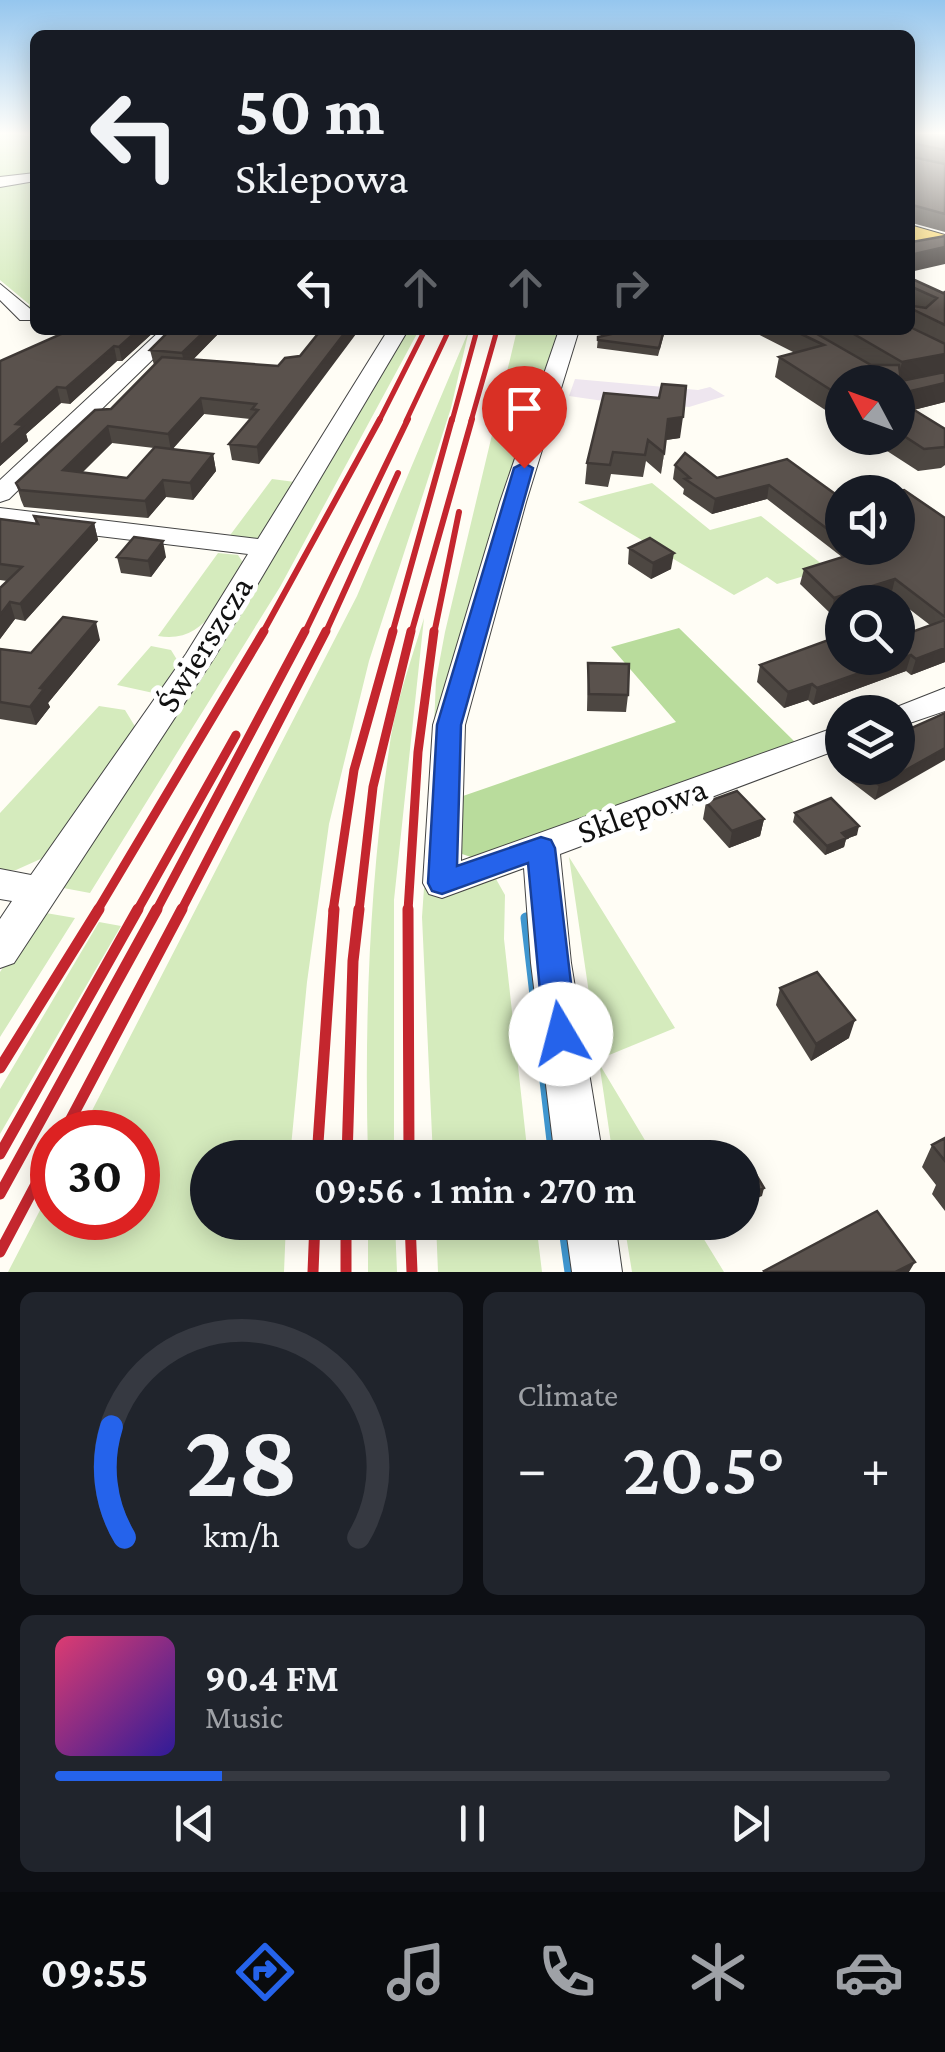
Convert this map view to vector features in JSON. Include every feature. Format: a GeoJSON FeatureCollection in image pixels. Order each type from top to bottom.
{"type":"FeatureCollection","features":[{"type":"Feature","properties":{"kind":"main road"},"geometry":{"type":"LineString","coordinates":[[915,234],[945,243]]}},
{"type":"Feature","properties":{"kind":"street"},"geometry":{"type":"LineString","coordinates":[[915,251],[945,243]]}},
{"type":"Feature","properties":{"kind":"street"},"geometry":{"type":"LineString","coordinates":[[0,290],[30,314]]}},
{"type":"Feature","properties":{"kind":"street"},"geometry":{"type":"LineString","coordinates":[[0,322],[30,315]]}},
{"type":"Feature","properties":{"kind":"street"},"geometry":{"type":"LineString","coordinates":[[0,494],[168,335]]}},
{"type":"Feature","properties":{"kind":"street","name":"Świerszcza"},"geometry":{"type":"LineString","coordinates":[[0,951],[199,658],[395,335]]}},
{"type":"Feature","properties":{"kind":"street","name":"Sklepowa"},"geometry":{"type":"LineString","coordinates":[[567,335],[512,502],[449,725],[442,883],[825,742]]}},
{"type":"Feature","properties":{"kind":"street"},"geometry":{"type":"LineString","coordinates":[[0,516],[263,548]]}},
{"type":"Feature","properties":{"kind":"street"},"geometry":{"type":"LineString","coordinates":[[915,710],[945,699]]}},
{"type":"Feature","properties":{"kind":"street"},"geometry":{"type":"LineString","coordinates":[[541,848],[551,963],[577,1140]]}},
{"type":"Feature","properties":{"kind":"street"},"geometry":{"type":"LineString","coordinates":[[0,884],[40,892]]}},
{"type":"Feature","properties":{"kind":"street"},"geometry":{"type":"LineString","coordinates":[[593,1240],[597,1272]]}},
{"type":"Feature","properties":{"kind":"shaded area"},"geometry":{"type":"Polygon","coordinates":[[[575,379],[698,390],[710,387],[725,396],[689,407],[642,402],[638,406],[569,396],[575,379]]]}},
{"type":"Feature","properties":{"kind":"green space"},"geometry":{"type":"Polygon","coordinates":[[[0,191],[30,191],[30,305],[0,280],[0,191]]]}},
{"type":"Feature","properties":{"kind":"green space"},"geometry":{"type":"Polygon","coordinates":[[[402,335],[416,335],[280,587],[90,893],[58,887],[402,335]]]}},
{"type":"Feature","properties":{"kind":"green space"},"geometry":{"type":"Polygon","coordinates":[[[468,335],[451,408],[369,661],[329,824],[307,982],[292,1140],[190,1140],[190,1240],[285,1240],[284,1272],[8,1272],[30,1230],[30,1240],[160,1240],[160,1110],[92,1110],[357,596],[468,335]]]}},
{"type":"Feature","properties":{"kind":"green space"},"geometry":{"type":"Polygon","coordinates":[[[516,335],[557,335],[434,726],[436,680],[516,335]]]}},
{"type":"Feature","properties":{"kind":"green space"},"geometry":{"type":"Polygon","coordinates":[[[272,479],[295,482],[260,539],[225,542],[272,479]]]}},
{"type":"Feature","properties":{"kind":"green space"},"geometry":{"type":"Polygon","coordinates":[[[652,483],[710,530],[761,516],[828,569],[777,584],[767,577],[734,595],[578,502],[652,483]]]}},
{"type":"Feature","properties":{"kind":"green space"},"geometry":{"type":"Polygon","coordinates":[[[218,553],[238,555],[244,564],[220,604],[188,633],[158,636],[218,553]]]}},
{"type":"Feature","properties":{"kind":"green space"},"geometry":{"type":"Polygon","coordinates":[[[424,618],[394,900],[394,1140],[368,1140],[373,894],[394,721],[424,618]]]}},
{"type":"Feature","properties":{"kind":"green space"},"geometry":{"type":"Polygon","coordinates":[[[679,628],[796,743],[477,859],[462,854],[463,796],[676,722],[611,647],[679,628]]]}},
{"type":"Feature","properties":{"kind":"green space"},"geometry":{"type":"Polygon","coordinates":[[[151,646],[171,650],[179,663],[158,694],[117,685],[151,646]]]}},
{"type":"Feature","properties":{"kind":"green space"},"geometry":{"type":"Polygon","coordinates":[[[99,706],[125,710],[136,728],[45,857],[16,870],[0,871],[0,813],[99,706]]]}},
{"type":"Feature","properties":{"kind":"green space"},"geometry":{"type":"Polygon","coordinates":[[[569,857],[675,1028],[599,1059],[569,857]]]}},
{"type":"Feature","properties":{"kind":"green space"},"geometry":{"type":"Polygon","coordinates":[[[496,879],[505,895],[504,939],[526,1140],[432,1140],[424,888],[467,888],[496,879]]]}},
{"type":"Feature","properties":{"kind":"green space"},"geometry":{"type":"Polygon","coordinates":[[[40,912],[75,918],[0,1037],[0,972],[40,912]]]}},
{"type":"Feature","properties":{"kind":"green space"},"geometry":{"type":"Polygon","coordinates":[[[99,922],[121,926],[0,1134],[0,1089],[99,922]]]}},
{"type":"Feature","properties":{"kind":"green space"},"geometry":{"type":"Polygon","coordinates":[[[599,1064],[645,1140],[610,1140],[599,1064]]]}},
{"type":"Feature","properties":{"kind":"green space"},"geometry":{"type":"Polygon","coordinates":[[[368,1240],[396,1240],[397,1272],[368,1272],[368,1240]]]}},
{"type":"Feature","properties":{"kind":"green space"},"geometry":{"type":"Polygon","coordinates":[[[437,1240],[538,1240],[542,1272],[438,1272],[437,1240]]]}},
{"type":"Feature","properties":{"kind":"green space"},"geometry":{"type":"Polygon","coordinates":[[[627,1240],[704,1240],[724,1272],[632,1272],[627,1240]]]}},
{"type":"Feature","properties":{"kind":"building"},"geometry":{"type":"Polygon","coordinates":[[[915,191],[945,191],[945,214],[915,206],[915,191]]]}},
{"type":"Feature","properties":{"kind":"building"},"geometry":{"type":"Polygon","coordinates":[[[945,236],[945,247],[915,254],[915,241],[945,236]]]}},
{"type":"Feature","properties":{"kind":"building"},"geometry":{"type":"Polygon","coordinates":[[[915,280],[945,292],[945,325],[915,310],[915,306],[926,308],[937,298],[915,288],[915,280]]]}},
{"type":"Feature","properties":{"kind":"building"},"geometry":{"type":"Polygon","coordinates":[[[915,329],[945,344],[945,354],[902,362],[856,335],[915,335],[915,329]]]}},
{"type":"Feature","properties":{"kind":"building"},"geometry":{"type":"Polygon","coordinates":[[[59,335],[132,335],[66,388],[57,387],[16,424],[24,425],[0,446],[0,361],[59,335]]]}},
{"type":"Feature","properties":{"kind":"building"},"geometry":{"type":"Polygon","coordinates":[[[165,335],[201,335],[182,353],[150,350],[165,335]]]}},
{"type":"Feature","properties":{"kind":"building"},"geometry":{"type":"Polygon","coordinates":[[[317,335],[343,335],[257,447],[229,444],[258,410],[252,409],[256,404],[201,398],[168,434],[108,426],[63,470],[127,478],[155,447],[213,454],[190,483],[163,480],[145,501],[20,490],[16,483],[95,410],[111,409],[162,357],[278,366],[285,358],[300,356],[317,335]]]}},
{"type":"Feature","properties":{"kind":"building"},"geometry":{"type":"Polygon","coordinates":[[[607,335],[663,335],[659,348],[598,337],[607,335]]]}},
{"type":"Feature","properties":{"kind":"building"},"geometry":{"type":"Polygon","coordinates":[[[803,335],[819,335],[871,365],[825,365],[825,386],[779,357],[824,345],[803,335]]]}},
{"type":"Feature","properties":{"kind":"building"},"geometry":{"type":"Polygon","coordinates":[[[945,372],[945,383],[915,390],[915,378],[945,372]]]}},
{"type":"Feature","properties":{"kind":"building"},"geometry":{"type":"Polygon","coordinates":[[[662,384],[686,386],[683,417],[668,419],[664,453],[648,440],[645,455],[613,452],[610,465],[587,463],[604,393],[659,398],[662,384]]]}},
{"type":"Feature","properties":{"kind":"building"},"geometry":{"type":"Polygon","coordinates":[[[915,410],[945,429],[945,447],[924,449],[915,443],[915,410]]]}},
{"type":"Feature","properties":{"kind":"building"},"geometry":{"type":"Polygon","coordinates":[[[685,453],[717,478],[787,459],[825,487],[825,527],[769,485],[715,499],[685,479],[690,478],[675,465],[685,453]]]}},
{"type":"Feature","properties":{"kind":"building"},"geometry":{"type":"Polygon","coordinates":[[[915,498],[945,518],[945,617],[915,594],[915,585],[903,585],[895,579],[876,585],[825,585],[825,589],[804,569],[825,563],[915,565],[915,498]]]}},
{"type":"Feature","properties":{"kind":"building"},"geometry":{"type":"Polygon","coordinates":[[[34,516],[94,523],[20,604],[10,602],[0,615],[0,588],[22,567],[0,564],[0,519],[38,524],[34,516]]]}},
{"type":"Feature","properties":{"kind":"building"},"geometry":{"type":"Polygon","coordinates":[[[134,537],[163,541],[148,561],[117,557],[134,537]]]}},
{"type":"Feature","properties":{"kind":"building"},"geometry":{"type":"Polygon","coordinates":[[[650,538],[674,553],[653,563],[629,548],[650,538]]]}},
{"type":"Feature","properties":{"kind":"building"},"geometry":{"type":"Polygon","coordinates":[[[63,617],[96,622],[40,688],[44,689],[30,707],[0,702],[0,649],[31,653],[63,617]]]}},
{"type":"Feature","properties":{"kind":"building"},"geometry":{"type":"Polygon","coordinates":[[[945,620],[945,648],[916,659],[915,631],[945,620]]]}},
{"type":"Feature","properties":{"kind":"building"},"geometry":{"type":"Polygon","coordinates":[[[825,641],[825,675],[854,675],[817,688],[812,684],[788,692],[760,665],[825,641]]]}},
{"type":"Feature","properties":{"kind":"building"},"geometry":{"type":"Polygon","coordinates":[[[588,663],[629,664],[628,695],[589,694],[588,663]]]}},
{"type":"Feature","properties":{"kind":"building"},"geometry":{"type":"Polygon","coordinates":[[[945,713],[945,748],[915,765],[915,726],[945,713]]]}},
{"type":"Feature","properties":{"kind":"building"},"geometry":{"type":"Polygon","coordinates":[[[737,791],[764,819],[732,831],[706,802],[737,791]]]}},
{"type":"Feature","properties":{"kind":"building"},"geometry":{"type":"Polygon","coordinates":[[[831,798],[859,826],[842,833],[847,838],[827,846],[795,813],[831,798]]]}},
{"type":"Feature","properties":{"kind":"building"},"geometry":{"type":"Polygon","coordinates":[[[817,972],[855,1020],[816,1044],[780,988],[817,972]]]}},
{"type":"Feature","properties":{"kind":"building"},"geometry":{"type":"Polygon","coordinates":[[[945,1138],[945,1161],[932,1145],[945,1138]]]}},
{"type":"Feature","properties":{"kind":"building"},"geometry":{"type":"Polygon","coordinates":[[[877,1211],[915,1262],[895,1272],[764,1271],[877,1211]]]}},
{"type":"Feature","properties":{"kind":"waterway"},"geometry":{"type":"LineString","coordinates":[[526,918],[552,1140]]}},
{"type":"Feature","properties":{"kind":"waterway"},"geometry":{"type":"LineString","coordinates":[[566,1240],[570,1272]]}},
{"type":"Feature","properties":{"kind":"railway"},"geometry":{"type":"LineString","coordinates":[[379,421],[422,335]]}},
{"type":"Feature","properties":{"kind":"railway"},"geometry":{"type":"LineString","coordinates":[[406,421],[447,335]]}},
{"type":"Feature","properties":{"kind":"railway"},"geometry":{"type":"LineString","coordinates":[[452,421],[476,335]]}},
{"type":"Feature","properties":{"kind":"railway"},"geometry":{"type":"LineString","coordinates":[[471,421],[496,335]]}},
{"type":"Feature","properties":{"kind":"railway"},"geometry":{"type":"LineString","coordinates":[[262,634],[380,419]]}},
{"type":"Feature","properties":{"kind":"railway"},"geometry":{"type":"LineString","coordinates":[[304,634],[408,419]]}},
{"type":"Feature","properties":{"kind":"railway"},"geometry":{"type":"LineString","coordinates":[[392,634],[452,419]]}},
{"type":"Feature","properties":{"kind":"railway"},"geometry":{"type":"LineString","coordinates":[[411,634],[472,419]]}},
{"type":"Feature","properties":{"kind":"railway"},"geometry":{"type":"LineString","coordinates":[[325,634],[398,473]]}},
{"type":"Feature","properties":{"kind":"railway"},"geometry":{"type":"LineString","coordinates":[[434,634],[459,512]]}},
{"type":"Feature","properties":{"kind":"railway"},"geometry":{"type":"LineString","coordinates":[[97,911],[264,631]]}},
{"type":"Feature","properties":{"kind":"railway"},"geometry":{"type":"LineString","coordinates":[[156,911],[305,631]]}},
{"type":"Feature","properties":{"kind":"railway"},"geometry":{"type":"LineString","coordinates":[[181,911],[326,631]]}},
{"type":"Feature","properties":{"kind":"railway"},"geometry":{"type":"LineString","coordinates":[[333,911],[354,770],[393,631]]}},
{"type":"Feature","properties":{"kind":"railway"},"geometry":{"type":"LineString","coordinates":[[359,911],[373,787],[411,631]]}},
{"type":"Feature","properties":{"kind":"railway"},"geometry":{"type":"LineString","coordinates":[[408,911],[418,752],[434,631]]}},
{"type":"Feature","properties":{"kind":"railway"},"geometry":{"type":"LineString","coordinates":[[137,911],[236,735]]}},
{"type":"Feature","properties":{"kind":"railway"},"geometry":{"type":"LineString","coordinates":[[0,1068],[99,909]]}},
{"type":"Feature","properties":{"kind":"railway"},"geometry":{"type":"LineString","coordinates":[[0,1154],[138,909]]}},
{"type":"Feature","properties":{"kind":"railway"},"geometry":{"type":"LineString","coordinates":[[0,1194],[157,909]]}},
{"type":"Feature","properties":{"kind":"railway"},"geometry":{"type":"LineString","coordinates":[[76,1110],[182,909]]}},
{"type":"Feature","properties":{"kind":"railway"},"geometry":{"type":"LineString","coordinates":[[318,1140],[334,909]]}},
{"type":"Feature","properties":{"kind":"railway"},"geometry":{"type":"LineString","coordinates":[[348,1140],[353,961],[359,909]]}},
{"type":"Feature","properties":{"kind":"railway"},"geometry":{"type":"LineString","coordinates":[[408,911],[409,1140]]}},
{"type":"Feature","properties":{"kind":"railway"},"geometry":{"type":"LineString","coordinates":[[0,1252],[30,1195]]}},
{"type":"Feature","properties":{"kind":"railway"},"geometry":{"type":"LineString","coordinates":[[313,1272],[314,1240]]}},
{"type":"Feature","properties":{"kind":"railway"},"geometry":{"type":"LineString","coordinates":[[346,1240],[346,1272]]}},
{"type":"Feature","properties":{"kind":"railway"},"geometry":{"type":"LineString","coordinates":[[411,1240],[412,1272]]}},
{"type":"Feature","properties":{"kind":"route"},"geometry":{"type":"LineString","coordinates":[[524,468],[449,725],[442,883],[541,848],[561,1034]]}}]}
